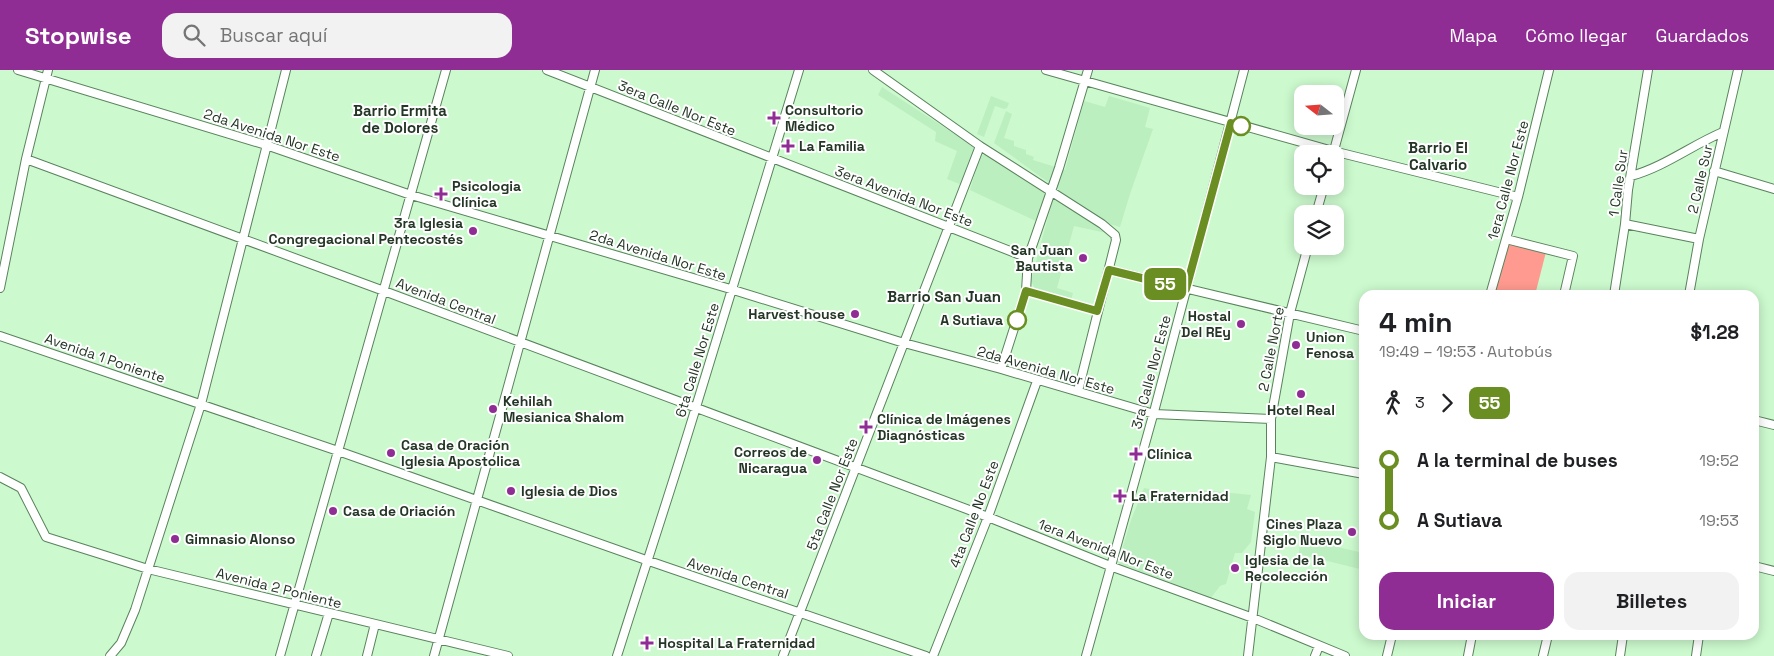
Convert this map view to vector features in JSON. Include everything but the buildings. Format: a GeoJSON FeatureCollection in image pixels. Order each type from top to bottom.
{"type":"FeatureCollection","features":[{"type":"Feature","properties":{"kind":"street","name":"2da Avenida Nor Este"},"geometry":{"type":"LineString","coordinates":[[18,70],[47,74],[266,145],[411,195],[904,343],[1154,414],[1271,420]]}},
{"type":"Feature","properties":{"kind":"street"},"geometry":{"type":"LineString","coordinates":[[110,656],[121,642],[132,618],[201,404],[286,70]]}},
{"type":"Feature","properties":{"kind":"street"},"geometry":{"type":"LineString","coordinates":[[280,656],[446,70]]}},
{"type":"Feature","properties":{"kind":"street","name":"3era Calle Nor Este"},"geometry":{"type":"LineString","coordinates":[[546,70],[771,159]]}},
{"type":"Feature","properties":{"kind":"street"},"geometry":{"type":"LineString","coordinates":[[434,656],[595,70]]}},
{"type":"Feature","properties":{"kind":"street","name":"6ta Calle Nor Este"},"geometry":{"type":"LineString","coordinates":[[618,656],[646,560],[696,408],[771,159],[800,70]]}},
{"type":"Feature","properties":{"kind":"street"},"geometry":{"type":"LineString","coordinates":[[873,70],[980,146],[1102,224],[1115,235],[1116,240],[1109,270],[1078,391]]}},
{"type":"Feature","properties":{"kind":"street"},"geometry":{"type":"LineString","coordinates":[[1046,70],[1308,145]]}},
{"type":"Feature","properties":{"kind":"street"},"geometry":{"type":"LineString","coordinates":[[1001,369],[1026,291],[1028,258],[1051,192],[1088,70]]}},
{"type":"Feature","properties":{"kind":"street"},"geometry":{"type":"LineString","coordinates":[[1231,123],[1244,70]]}},
{"type":"Feature","properties":{"kind":"street"},"geometry":{"type":"LineString","coordinates":[[1335,145],[1356,70]]}},
{"type":"Feature","properties":{"kind":"street","name":"1era Calle Nor Este"},"geometry":{"type":"LineString","coordinates":[[1491,290],[1518,197],[1549,70]]}},
{"type":"Feature","properties":{"kind":"street","name":"1 Calle Sur"},"geometry":{"type":"LineString","coordinates":[[1648,70],[1625,224],[1699,239]]}},
{"type":"Feature","properties":{"kind":"street","name":"2 Calle Sur"},"geometry":{"type":"LineString","coordinates":[[1690,290],[1699,239],[1738,70]]}},
{"type":"Feature","properties":{"kind":"street"},"geometry":{"type":"LineString","coordinates":[[0,288],[26,159],[47,74]]}},
{"type":"Feature","properties":{"kind":"street","name":"3ra Calle Nor Este"},"geometry":{"type":"LineString","coordinates":[[1086,656],[1154,414],[1231,123]]}},
{"type":"Feature","properties":{"kind":"street"},"geometry":{"type":"LineString","coordinates":[[1631,176],[1652,169],[1708,138],[1724,132]]}},
{"type":"Feature","properties":{"kind":"street","name":"5ta Calle Nor Este"},"geometry":{"type":"LineString","coordinates":[[783,656],[980,146]]}},
{"type":"Feature","properties":{"kind":"street"},"geometry":{"type":"LineString","coordinates":[[1344,155],[1518,197]]}},
{"type":"Feature","properties":{"kind":"street","name":"Avenida Central"},"geometry":{"type":"LineString","coordinates":[[26,159],[856,468]]}},
{"type":"Feature","properties":{"kind":"street","name":"3era Avenida Nor Este"},"geometry":{"type":"LineString","coordinates":[[771,159],[1028,258]]}},
{"type":"Feature","properties":{"kind":"street"},"geometry":{"type":"LineString","coordinates":[[1714,172],[1774,189]]}},
{"type":"Feature","properties":{"kind":"street"},"geometry":{"type":"LineString","coordinates":[[1615,290],[1625,224]]}},
{"type":"Feature","properties":{"kind":"street"},"geometry":{"type":"LineString","coordinates":[[1506,239],[1573,256],[1565,290]]}},
{"type":"Feature","properties":{"kind":"street","name":"2 Calle Norte"},"geometry":{"type":"LineString","coordinates":[[1248,656],[1270,457],[1271,420],[1290,314],[1306,255]]}},
{"type":"Feature","properties":{"kind":"street"},"geometry":{"type":"LineString","coordinates":[[1109,270],[1359,330]]}},
{"type":"Feature","properties":{"kind":"street"},"geometry":{"type":"LineString","coordinates":[[1026,291],[1097,311]]}},
{"type":"Feature","properties":{"kind":"street","name":"Avenida 1 Poniente"},"geometry":{"type":"LineString","coordinates":[[0,336],[201,404]]}},
{"type":"Feature","properties":{"kind":"street","name":"4ta Calle No Este"},"geometry":{"type":"LineString","coordinates":[[933,656],[988,517],[1037,381]]}},
{"type":"Feature","properties":{"kind":"street","name":"Avenida Central"},"geometry":{"type":"LineString","coordinates":[[201,404],[926,656]]}},
{"type":"Feature","properties":{"kind":"street"},"geometry":{"type":"LineString","coordinates":[[1759,421],[1774,425]]}},
{"type":"Feature","properties":{"kind":"street"},"geometry":{"type":"LineString","coordinates":[[1270,457],[1359,473]]}},
{"type":"Feature","properties":{"kind":"street","name":"1era Avenida Nor Este"},"geometry":{"type":"LineString","coordinates":[[856,468],[988,517],[1110,566],[1253,618],[1345,656]]}},
{"type":"Feature","properties":{"kind":"street","name":"Avenida 2 Poniente"},"geometry":{"type":"LineString","coordinates":[[0,477],[21,488],[46,537],[148,569],[508,656]]}},
{"type":"Feature","properties":{"kind":"street"},"geometry":{"type":"LineString","coordinates":[[1759,567],[1774,571]]}},
{"type":"Feature","properties":{"kind":"street"},"geometry":{"type":"LineString","coordinates":[[316,656],[329,613]]}},
{"type":"Feature","properties":{"kind":"street"},"geometry":{"type":"LineString","coordinates":[[368,656],[375,624]]}},
{"type":"Feature","properties":{"kind":"street"},"geometry":{"type":"LineString","coordinates":[[1387,656],[1391,640]]}},
{"type":"Feature","properties":{"kind":"street"},"geometry":{"type":"LineString","coordinates":[[1468,656],[1471,640]]}},
{"type":"Feature","properties":{"kind":"street"},"geometry":{"type":"LineString","coordinates":[[1543,656],[1547,640]]}},
{"type":"Feature","properties":{"kind":"street"},"geometry":{"type":"LineString","coordinates":[[1620,656],[1622,640]]}},
{"type":"Feature","properties":{"kind":"street"},"geometry":{"type":"LineString","coordinates":[[1696,656],[1698,640]]}},
{"type":"Feature","properties":{"kind":"street"},"geometry":{"type":"LineString","coordinates":[[1315,656],[1319,646]]}},
{"type":"Feature","properties":{"kind":"shaded area"},"geometry":{"type":"Polygon","coordinates":[[[882,87],[973,146],[974,150],[962,185],[947,179],[957,151],[935,141],[936,132],[878,95],[882,87]]]}},
{"type":"Feature","properties":{"kind":"shaded area"},"geometry":{"type":"Polygon","coordinates":[[[991,96],[1009,103],[1007,108],[1004,109],[995,106],[984,137],[977,134],[991,96]]]}},
{"type":"Feature","properties":{"kind":"shaded area"},"geometry":{"type":"Polygon","coordinates":[[[1109,96],[1150,108],[1145,127],[1153,129],[1120,227],[1103,222],[1058,193],[1059,190],[994,143],[1006,111],[1012,114],[1004,138],[1014,141],[1014,146],[1026,150],[1026,154],[1034,157],[1033,160],[1065,170],[1084,101],[1105,107],[1109,96]]]}},
{"type":"Feature","properties":{"kind":"shaded area"},"geometry":{"type":"Polygon","coordinates":[[[986,154],[1044,192],[1045,196],[1040,223],[970,190],[980,156],[986,154]]]}},
{"type":"Feature","properties":{"kind":"shaded area"},"geometry":{"type":"Polygon","coordinates":[[[1054,195],[1111,234],[1074,226],[1057,288],[1073,293],[1071,300],[1035,290],[1031,280],[1054,195]]]}},
{"type":"Feature","properties":{"kind":"shaded area"},"geometry":{"type":"Polygon","coordinates":[[[1509,242],[1546,252],[1536,290],[1495,290],[1509,242]]]}},
{"type":"Feature","properties":{"kind":"shaded area"},"geometry":{"type":"Polygon","coordinates":[[[1144,488],[1202,504],[1202,490],[1251,495],[1247,509],[1255,512],[1251,542],[1242,553],[1235,553],[1226,584],[1220,586],[1210,599],[1118,563],[1131,520],[1144,488]]]}},
{"type":"Feature","properties":{"kind":"shaded area"},"geometry":{"type":"Polygon","coordinates":[[[1300,538],[1359,552],[1359,569],[1299,554],[1300,538]]]}},
{"type":"Feature","properties":{"kind":"bus line","name":"55"},"geometry":{"type":"LineString","coordinates":[[1017,320],[1026,291],[1097,311],[1109,270],[1186,289],[1231,123],[1241,126]]}},
{"type":"Feature","properties":{"kind":"place","name":"Consultorio Médico"},"geometry":{"type":"Point","coordinates":[774,118]}},
{"type":"Feature","properties":{"kind":"place","name":"La Familia"},"geometry":{"type":"Point","coordinates":[788,146]}},
{"type":"Feature","properties":{"kind":"place","name":"Psicologia Clínica"},"geometry":{"type":"Point","coordinates":[441,194]}},
{"type":"Feature","properties":{"kind":"place","name":"3ra Iglesia Congregacional Pentecostés"},"geometry":{"type":"Point","coordinates":[473,231]}},
{"type":"Feature","properties":{"kind":"place","name":"San Juan Bautista"},"geometry":{"type":"Point","coordinates":[1083,258]}},
{"type":"Feature","properties":{"kind":"place","name":"Harvest house"},"geometry":{"type":"Point","coordinates":[855,314]}},
{"type":"Feature","properties":{"kind":"place","name":"A Sutiava"},"geometry":{"type":"Point","coordinates":[1017,320]}},
{"type":"Feature","properties":{"kind":"place","name":"Hostal Del REy"},"geometry":{"type":"Point","coordinates":[1241,324]}},
{"type":"Feature","properties":{"kind":"place","name":"Union Fenosa"},"geometry":{"type":"Point","coordinates":[1296,345]}},
{"type":"Feature","properties":{"kind":"place","name":"Hotel Real"},"geometry":{"type":"Point","coordinates":[1301,394]}},
{"type":"Feature","properties":{"kind":"place","name":"Kehilah Mesianica Shalom"},"geometry":{"type":"Point","coordinates":[493,409]}},
{"type":"Feature","properties":{"kind":"place","name":"Clínica de Imágenes Diagnósticas"},"geometry":{"type":"Point","coordinates":[866,427]}},
{"type":"Feature","properties":{"kind":"place","name":"Casa de Oración Iglesia Apostolica"},"geometry":{"type":"Point","coordinates":[391,453]}},
{"type":"Feature","properties":{"kind":"place","name":"Clínica"},"geometry":{"type":"Point","coordinates":[1136,454]}},
{"type":"Feature","properties":{"kind":"place","name":"Correos de Nicaragua"},"geometry":{"type":"Point","coordinates":[817,460]}},
{"type":"Feature","properties":{"kind":"place","name":"Iglesia de Dios"},"geometry":{"type":"Point","coordinates":[511,491]}},
{"type":"Feature","properties":{"kind":"place","name":"La Fraternidad"},"geometry":{"type":"Point","coordinates":[1120,496]}},
{"type":"Feature","properties":{"kind":"place","name":"Casa de Oriación"},"geometry":{"type":"Point","coordinates":[333,511]}},
{"type":"Feature","properties":{"kind":"place","name":"Cines Plaza Siglo Nuevo"},"geometry":{"type":"Point","coordinates":[1352,532]}},
{"type":"Feature","properties":{"kind":"place","name":"Gimnasio Alonso"},"geometry":{"type":"Point","coordinates":[175,539]}},
{"type":"Feature","properties":{"kind":"place","name":"Iglesia de la Recolección"},"geometry":{"type":"Point","coordinates":[1235,568]}},
{"type":"Feature","properties":{"kind":"place","name":"Hospital La Fraternidad"},"geometry":{"type":"Point","coordinates":[647,643]}},
{"type":"Feature","properties":{"kind":"district","name":"Barrio Ermita de Dolores"},"geometry":{"type":"Point","coordinates":[400,118]}},
{"type":"Feature","properties":{"kind":"district","name":"Barrio El Calvario"},"geometry":{"type":"Point","coordinates":[1438,156]}},
{"type":"Feature","properties":{"kind":"district","name":"Barrio San Juan"},"geometry":{"type":"Point","coordinates":[944,296]}}]}
